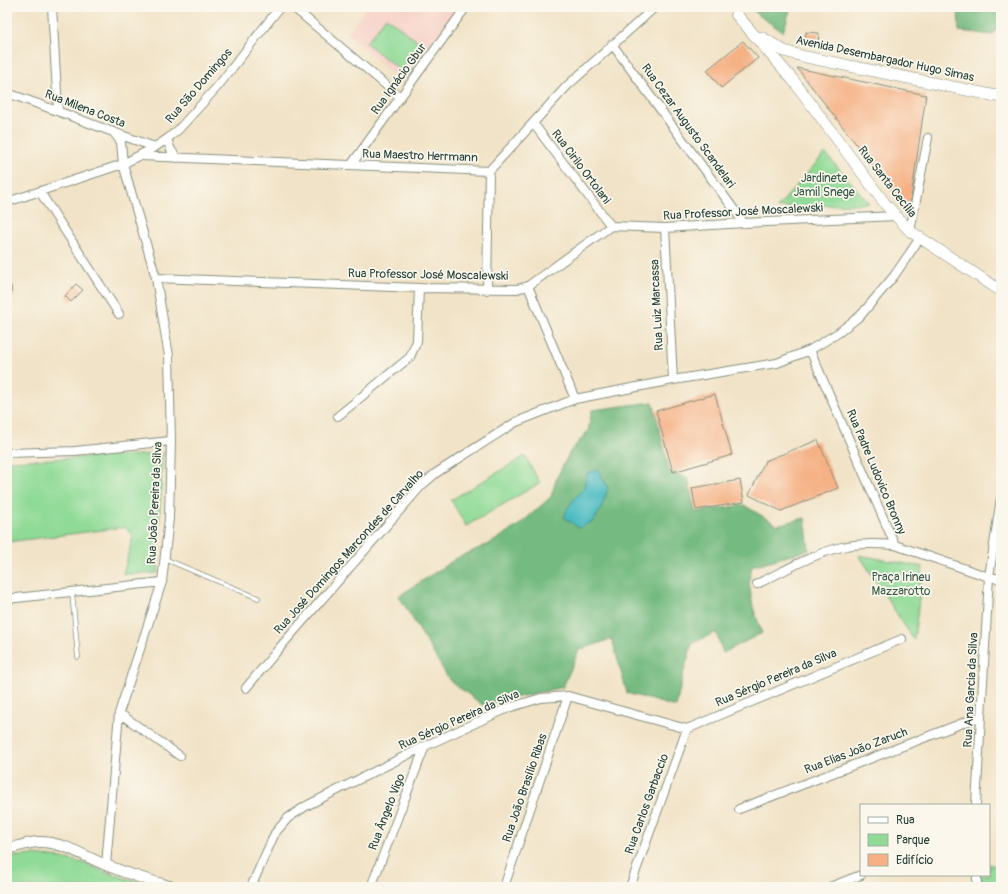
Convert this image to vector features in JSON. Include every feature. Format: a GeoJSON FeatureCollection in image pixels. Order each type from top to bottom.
{"type":"FeatureCollection","features":[{"type":"Feature","properties":{"kind":"main road","name":"Avenida Desembargador Hugo Simas"},"geometry":{"type":"LineString","coordinates":[[733,10],[760,36],[784,51],[806,57],[1001,97]]}},
{"type":"Feature","properties":{"kind":"main road","name":"Rua Santa Cecília"},"geometry":{"type":"LineString","coordinates":[[733,10],[793,80],[896,216],[910,231],[1001,291]]}},
{"type":"Feature","properties":{"kind":"main road","name":"Rua Santa Cecília"},"geometry":{"type":"LineString","coordinates":[[776,46],[793,80]]}},
{"type":"Feature","properties":{"kind":"street"},"geometry":{"type":"LineString","coordinates":[[52,7],[58,110]]}},
{"type":"Feature","properties":{"kind":"street","name":"Rua São Domingos"},"geometry":{"type":"LineString","coordinates":[[7,202],[123,164],[141,156],[167,140],[205,100],[280,7]]}},
{"type":"Feature","properties":{"kind":"street"},"geometry":{"type":"LineString","coordinates":[[293,7],[400,97]]}},
{"type":"Feature","properties":{"kind":"street","name":"Rua Ignácio Gbur"},"geometry":{"type":"LineString","coordinates":[[351,165],[466,7]]}},
{"type":"Feature","properties":{"kind":"street","name":"Rua Maestro Herrmann"},"geometry":{"type":"LineString","coordinates":[[141,156],[489,171],[567,86],[655,7]]}},
{"type":"Feature","properties":{"kind":"street","name":"Rua Cezar Augusto Scandelari"},"geometry":{"type":"LineString","coordinates":[[612,44],[744,223]]}},
{"type":"Feature","properties":{"kind":"street","name":"Rua Milena Costa"},"geometry":{"type":"LineString","coordinates":[[7,92],[155,147]]}},
{"type":"Feature","properties":{"kind":"street","name":"Rua Cirilo Ortolani"},"geometry":{"type":"LineString","coordinates":[[533,123],[611,226]]}},
{"type":"Feature","properties":{"kind":"street","name":"Rua João Pereira da Silva"},"geometry":{"type":"LineString","coordinates":[[106,865],[119,713],[162,582],[169,518],[171,441],[169,356],[156,278],[123,164],[121,142],[114,133]]}},
{"type":"Feature","properties":{"kind":"street"},"geometry":{"type":"LineString","coordinates":[[910,231],[928,138]]}},
{"type":"Feature","properties":{"kind":"street"},"geometry":{"type":"LineString","coordinates":[[167,140],[171,150],[177,158]]}},
{"type":"Feature","properties":{"kind":"street"},"geometry":{"type":"LineString","coordinates":[[487,290],[489,171]]}},
{"type":"Feature","properties":{"kind":"street"},"geometry":{"type":"LineString","coordinates":[[40,192],[119,314]]}},
{"type":"Feature","properties":{"kind":"street","name":"Rua Professor José Moscalewski"},"geometry":{"type":"LineString","coordinates":[[156,278],[419,288],[487,290],[517,289],[528,286],[611,226],[665,228],[896,216]]}},
{"type":"Feature","properties":{"kind":"street","name":"Rua Luiz Marcassa"},"geometry":{"type":"LineString","coordinates":[[665,228],[673,380]]}},
{"type":"Feature","properties":{"kind":"street","name":"Rua José Domingos Marcondes de Carvalho"},"geometry":{"type":"LineString","coordinates":[[246,688],[416,492],[436,473],[516,422],[575,399],[673,380],[777,363],[810,350],[838,333],[861,315],[894,276],[920,238]]}},
{"type":"Feature","properties":{"kind":"street"},"geometry":{"type":"LineString","coordinates":[[528,286],[575,399]]}},
{"type":"Feature","properties":{"kind":"street"},"geometry":{"type":"LineString","coordinates":[[7,288],[7,293]]}},
{"type":"Feature","properties":{"kind":"street"},"geometry":{"type":"LineString","coordinates":[[338,416],[410,357],[417,342],[419,288]]}},
{"type":"Feature","properties":{"kind":"street","name":"Rua Padre Ludovico Bronny"},"geometry":{"type":"LineString","coordinates":[[810,350],[895,545],[989,577],[1001,579]]}},
{"type":"Feature","properties":{"kind":"street"},"geometry":{"type":"LineString","coordinates":[[7,453],[76,451],[171,441]]}},
{"type":"Feature","properties":{"kind":"street","name":"Rua Ana Garcia da Silva"},"geometry":{"type":"LineString","coordinates":[[976,804],[989,577],[1001,498]]}},
{"type":"Feature","properties":{"kind":"street"},"geometry":{"type":"LineString","coordinates":[[757,584],[809,559],[842,547],[869,544],[895,545]]}},
{"type":"Feature","properties":{"kind":"street"},"geometry":{"type":"LineString","coordinates":[[7,599],[162,582]]}},
{"type":"Feature","properties":{"kind":"street","name":"Rua Sérgio Pereira da Silva"},"geometry":{"type":"LineString","coordinates":[[251,887],[275,833],[288,818],[306,806],[425,746],[508,708],[541,698],[568,696],[687,728],[902,638]]}},
{"type":"Feature","properties":{"kind":"street","name":"Rua João Brasílio Ribas"},"geometry":{"type":"LineString","coordinates":[[504,887],[568,696]]}},
{"type":"Feature","properties":{"kind":"street"},"geometry":{"type":"LineString","coordinates":[[119,713],[180,756]]}},
{"type":"Feature","properties":{"kind":"street","name":"Rua Elias João Zaruch"},"geometry":{"type":"LineString","coordinates":[[739,808],[981,716]]}},
{"type":"Feature","properties":{"kind":"street","name":"Rua Carlos Garbaccio"},"geometry":{"type":"LineString","coordinates":[[630,887],[687,728]]}},
{"type":"Feature","properties":{"kind":"street","name":"Rua Ângelo Vigo"},"geometry":{"type":"LineString","coordinates":[[371,887],[425,746]]}},
{"type":"Feature","properties":{"kind":"street"},"geometry":{"type":"LineString","coordinates":[[7,849],[39,842],[49,843],[72,849],[106,865],[140,878],[173,887]]}},
{"type":"Feature","properties":{"kind":"street"},"geometry":{"type":"LineString","coordinates":[[830,887],[860,875]]}},
{"type":"Feature","properties":{"kind":"street"},"geometry":{"type":"LineString","coordinates":[[977,876],[977,887]]}},
{"type":"Feature","properties":{"kind":"lane"},"geometry":{"type":"LineString","coordinates":[[164,559],[258,598]]}},
{"type":"Feature","properties":{"kind":"lane"},"geometry":{"type":"LineString","coordinates":[[72,592],[78,657]]}},
{"type":"Feature","properties":{"kind":"shaded area"},"geometry":{"type":"Polygon","coordinates":[[[368,7],[458,7],[402,83],[347,33],[368,7]]]}},
{"type":"Feature","properties":{"kind":"green space"},"geometry":{"type":"Polygon","coordinates":[[[751,7],[791,7],[783,32],[757,14],[751,7]]]}},
{"type":"Feature","properties":{"kind":"green space"},"geometry":{"type":"Polygon","coordinates":[[[958,7],[1001,7],[1001,20],[993,35],[959,31],[958,7]]]}},
{"type":"Feature","properties":{"kind":"green space"},"geometry":{"type":"Polygon","coordinates":[[[386,17],[421,44],[400,70],[366,43],[386,17]]]}},
{"type":"Feature","properties":{"kind":"green space","name":"Jardinete Jamil Snege"},"geometry":{"type":"Polygon","coordinates":[[[825,153],[869,203],[777,208],[825,153]]]}},
{"type":"Feature","properties":{"kind":"green space"},"geometry":{"type":"Polygon","coordinates":[[[653,402],[669,470],[688,479],[695,512],[744,505],[777,525],[805,518],[809,550],[752,566],[749,583],[753,607],[762,633],[723,653],[716,632],[692,644],[683,674],[676,707],[627,693],[612,639],[579,650],[563,687],[483,705],[450,681],[399,596],[457,558],[491,543],[519,525],[551,497],[557,477],[570,452],[588,431],[592,410],[653,402]]]}},
{"type":"Feature","properties":{"kind":"green space"},"geometry":{"type":"Polygon","coordinates":[[[162,455],[158,573],[123,574],[133,536],[126,527],[7,542],[7,461],[162,455]]]}},
{"type":"Feature","properties":{"kind":"green space"},"geometry":{"type":"Polygon","coordinates":[[[525,456],[540,483],[466,526],[451,500],[525,456]]]}},
{"type":"Feature","properties":{"kind":"green space","name":"Praça Irineu Mazzarotto"},"geometry":{"type":"Polygon","coordinates":[[[859,555],[923,567],[914,640],[859,555]]]}},
{"type":"Feature","properties":{"kind":"green space"},"geometry":{"type":"Polygon","coordinates":[[[34,855],[62,858],[84,863],[102,871],[154,887],[7,887],[7,857],[34,855]]]}},
{"type":"Feature","properties":{"kind":"green space"},"geometry":{"type":"Polygon","coordinates":[[[990,864],[1001,868],[1001,887],[981,887],[981,876],[990,876],[990,864]]]}},
{"type":"Feature","properties":{"kind":"water"},"geometry":{"type":"Polygon","coordinates":[[[598,470],[608,488],[602,506],[594,521],[579,528],[564,517],[568,507],[584,487],[587,473],[598,470]]]}},
{"type":"Feature","properties":{"kind":"building"},"geometry":{"type":"Polygon","coordinates":[[[806,32],[819,33],[818,42],[805,40],[806,32]]]}},
{"type":"Feature","properties":{"kind":"building"},"geometry":{"type":"Polygon","coordinates":[[[743,41],[758,58],[721,88],[707,70],[743,41]]]}},
{"type":"Feature","properties":{"kind":"building"},"geometry":{"type":"Polygon","coordinates":[[[797,68],[926,95],[909,212],[797,68]]]}},
{"type":"Feature","properties":{"kind":"building"},"geometry":{"type":"Polygon","coordinates":[[[76,284],[83,290],[71,302],[65,296],[76,284]]]}},
{"type":"Feature","properties":{"kind":"building"},"geometry":{"type":"Polygon","coordinates":[[[715,394],[732,455],[673,472],[656,411],[715,394]]]}},
{"type":"Feature","properties":{"kind":"building"},"geometry":{"type":"Polygon","coordinates":[[[818,440],[838,488],[781,511],[749,495],[765,461],[818,440]]]}},
{"type":"Feature","properties":{"kind":"building"},"geometry":{"type":"Polygon","coordinates":[[[740,480],[744,502],[696,510],[692,488],[740,480]]]}}]}
